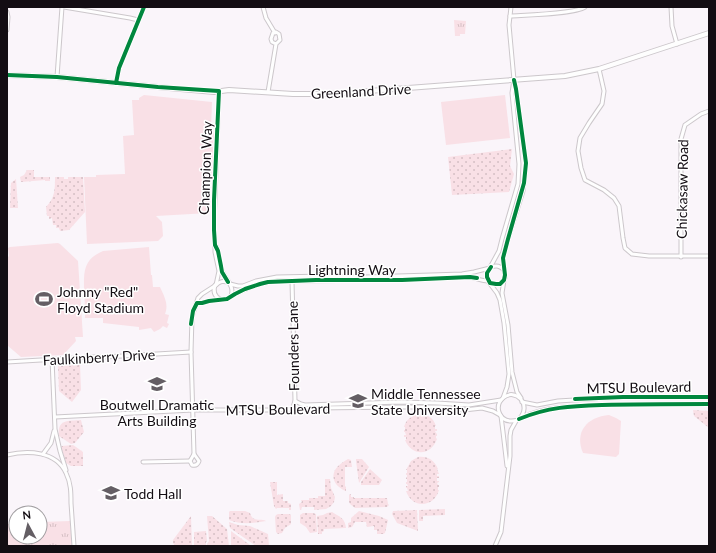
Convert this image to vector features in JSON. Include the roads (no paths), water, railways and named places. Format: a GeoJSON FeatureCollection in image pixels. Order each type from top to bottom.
{"type":"FeatureCollection","features":[{"type":"Feature","properties":{"kind":"street"},"geometry":{"type":"LineString","coordinates":[[57,77],[63,7],[138,20]]}},
{"type":"Feature","properties":{"kind":"street"},"geometry":{"type":"LineString","coordinates":[[116,83],[119,68],[144,7]]}},
{"type":"Feature","properties":{"kind":"street"},"geometry":{"type":"LineString","coordinates":[[263,7],[266,18],[280,37],[280,40],[276,44],[268,92]]}},
{"type":"Feature","properties":{"kind":"street"},"geometry":{"type":"LineString","coordinates":[[495,546],[501,532],[510,456],[511,432],[524,412],[522,401],[517,392],[512,372],[508,325],[502,293],[505,275],[503,258],[524,183],[526,163],[514,80],[509,25],[511,7]]}},
{"type":"Feature","properties":{"kind":"street"},"geometry":{"type":"LineString","coordinates":[[510,16],[572,11],[583,9],[585,7]]}},
{"type":"Feature","properties":{"kind":"street"},"geometry":{"type":"LineString","coordinates":[[671,7],[672,26],[677,44]]}},
{"type":"Feature","properties":{"kind":"street"},"geometry":{"type":"LineString","coordinates":[[7,12],[7,30]]}},
{"type":"Feature","properties":{"kind":"street"},"geometry":{"type":"LineString","coordinates":[[275,32],[273,33],[271,39],[272,42],[276,44]]}},
{"type":"Feature","properties":{"kind":"street","name":"Greenland Drive"},"geometry":{"type":"LineString","coordinates":[[7,75],[57,77],[176,89],[329,94],[566,76],[599,69],[709,33]]}},
{"type":"Feature","properties":{"kind":"street"},"geometry":{"type":"LineString","coordinates":[[599,69],[604,91],[602,104],[580,138],[578,151],[581,168],[586,180],[604,190],[614,198],[619,206],[625,248],[632,254],[648,256],[709,256]]}},
{"type":"Feature","properties":{"kind":"street"},"geometry":{"type":"LineString","coordinates":[[508,472],[504,432],[498,405],[507,388],[510,374],[500,300],[489,282],[487,273],[499,251],[518,184],[520,164],[512,93],[514,80]]}},
{"type":"Feature","properties":{"kind":"street","name":"Champion Way"},"geometry":{"type":"LineString","coordinates":[[215,285],[219,271],[215,252],[214,213],[220,91]]}},
{"type":"Feature","properties":{"kind":"street","name":"Chickasaw Road"},"geometry":{"type":"LineString","coordinates":[[681,256],[681,139],[685,125],[701,114],[709,111]]}},
{"type":"Feature","properties":{"kind":"street","name":"Champion Way"},"geometry":{"type":"LineString","coordinates":[[215,245],[218,251],[222,271],[229,283]]}},
{"type":"Feature","properties":{"kind":"street"},"geometry":{"type":"LineString","coordinates":[[490,267],[502,267],[505,272]]}},
{"type":"Feature","properties":{"kind":"street","name":"Lightning Way"},"geometry":{"type":"LineString","coordinates":[[229,283],[243,286],[256,281],[277,277],[364,277],[462,274],[490,267]]}},
{"type":"Feature","properties":{"kind":"street","name":"Lightning Way"},"geometry":{"type":"LineString","coordinates":[[230,297],[245,289],[268,282],[410,280],[470,277],[489,282]]}},
{"type":"Feature","properties":{"kind":"street"},"geometry":{"type":"LineString","coordinates":[[489,282],[500,284],[504,280]]}},
{"type":"Feature","properties":{"kind":"street"},"geometry":{"type":"LineString","coordinates":[[190,461],[194,454],[191,352],[192,317],[198,298],[202,294],[224,281],[229,283],[232,287],[233,291],[227,299],[197,303]]}},
{"type":"Feature","properties":{"kind":"street","name":"Founders Lane"},"geometry":{"type":"LineString","coordinates":[[291,410],[295,401],[292,281]]}},
{"type":"Feature","properties":{"kind":"street"},"geometry":{"type":"LineString","coordinates":[[215,285],[215,294],[220,299]]}},
{"type":"Feature","properties":{"kind":"street","name":"Faulkinberry Drive"},"geometry":{"type":"LineString","coordinates":[[7,362],[92,357],[105,358],[191,352]]}},
{"type":"Feature","properties":{"kind":"street"},"geometry":{"type":"LineString","coordinates":[[52,359],[55,429],[70,486],[74,546]]}},
{"type":"Feature","properties":{"kind":"street"},"geometry":{"type":"LineString","coordinates":[[502,399],[506,396],[514,395],[522,401]]}},
{"type":"Feature","properties":{"kind":"street","name":"MTSU Boulevard"},"geometry":{"type":"LineString","coordinates":[[522,401],[537,405],[558,401],[623,397],[709,397]]}},
{"type":"Feature","properties":{"kind":"street","name":"MTSU Boulevard"},"geometry":{"type":"LineString","coordinates":[[295,401],[305,405],[430,402],[470,406],[502,399]]}},
{"type":"Feature","properties":{"kind":"street","name":"MTSU Boulevard"},"geometry":{"type":"LineString","coordinates":[[518,420],[543,410],[574,406],[617,404],[709,404]]}},
{"type":"Feature","properties":{"kind":"street","name":"MTSU Boulevard"},"geometry":{"type":"LineString","coordinates":[[55,417],[193,410],[441,407],[464,410],[482,408],[500,415]]}},
{"type":"Feature","properties":{"kind":"street"},"geometry":{"type":"LineString","coordinates":[[500,415],[503,419],[509,421],[518,420]]}},
{"type":"Feature","properties":{"kind":"street"},"geometry":{"type":"LineString","coordinates":[[43,454],[51,443],[55,429]]}},
{"type":"Feature","properties":{"kind":"street"},"geometry":{"type":"LineString","coordinates":[[7,455],[27,453],[43,454],[58,462],[66,472]]}},
{"type":"Feature","properties":{"kind":"street"},"geometry":{"type":"LineString","coordinates":[[142,462],[190,461],[191,464],[197,465],[199,459],[194,454]]}},
{"type":"Feature","properties":{"kind":"place","name":"Johnny \"Red\" Floyd Stadium"},"geometry":{"type":"Point","coordinates":[44,299]}},
{"type":"Feature","properties":{"kind":"place","name":"Boutwell Dramatic Arts Building"},"geometry":{"type":"Point","coordinates":[157,384]}},
{"type":"Feature","properties":{"kind":"place","name":"Middle Tennessee State University"},"geometry":{"type":"Point","coordinates":[358,401]}},
{"type":"Feature","properties":{"kind":"place","name":"Todd Hall"},"geometry":{"type":"Point","coordinates":[111,493]}}]}
